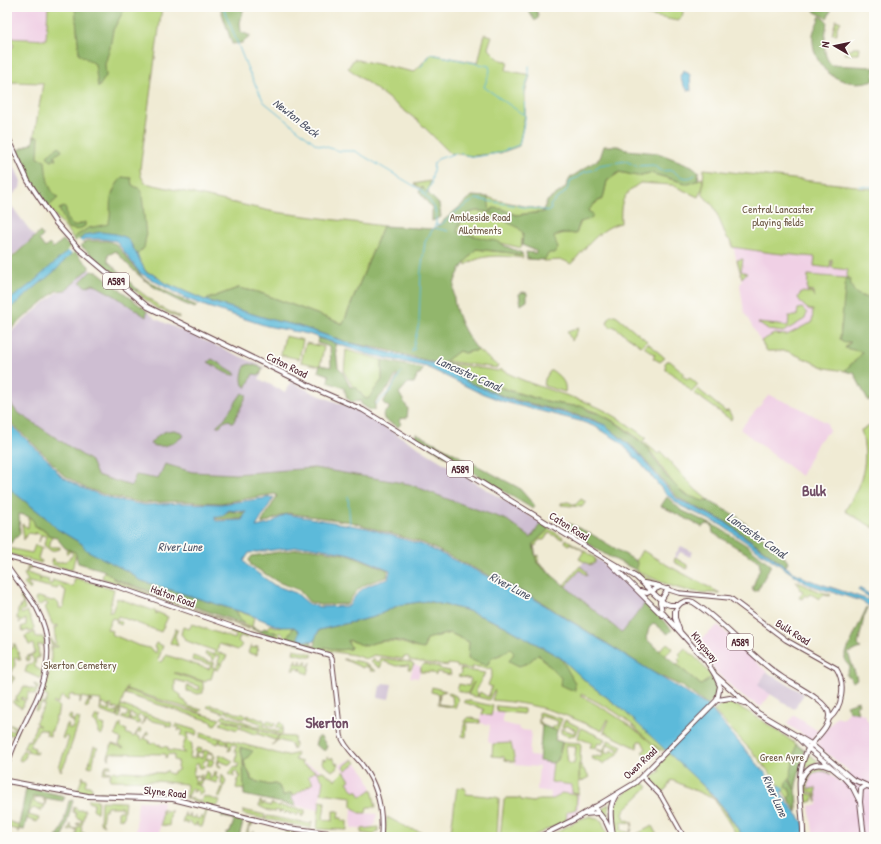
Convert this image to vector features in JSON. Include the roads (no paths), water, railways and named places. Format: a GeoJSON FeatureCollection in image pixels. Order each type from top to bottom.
{"type":"FeatureCollection","features":[{"type":"Feature","properties":{"kind":"main road","name":"Caton Road"},"geometry":{"type":"LineString","coordinates":[[7,135],[28,181],[58,227],[79,249],[148,307],[322,392],[363,410],[609,561],[627,570],[644,583],[666,604],[678,605]]}},
{"type":"Feature","properties":{"kind":"main road","name":"Caton Road"},"geometry":{"type":"LineString","coordinates":[[609,561],[667,619]]}},
{"type":"Feature","properties":{"kind":"main road"},"geometry":{"type":"LineString","coordinates":[[644,583],[660,587]]}},
{"type":"Feature","properties":{"kind":"main road"},"geometry":{"type":"LineString","coordinates":[[640,591],[645,593],[660,587]]}},
{"type":"Feature","properties":{"kind":"main road"},"geometry":{"type":"LineString","coordinates":[[667,619],[660,609],[661,600],[668,590]]}},
{"type":"Feature","properties":{"kind":"main road","name":"A589"},"geometry":{"type":"LineString","coordinates":[[680,632],[674,615],[678,605],[686,601],[692,602],[724,627],[770,670],[823,704],[829,712],[829,719]]}},
{"type":"Feature","properties":{"kind":"main road","name":"A589"},"geometry":{"type":"LineString","coordinates":[[667,619],[680,632]]}},
{"type":"Feature","properties":{"kind":"main road","name":"Kingsway"},"geometry":{"type":"LineString","coordinates":[[680,632],[715,675],[758,713],[798,738]]}},
{"type":"Feature","properties":{"kind":"main road","name":"A589"},"geometry":{"type":"LineString","coordinates":[[715,675],[720,686],[716,702]]}},
{"type":"Feature","properties":{"kind":"main road"},"geometry":{"type":"LineString","coordinates":[[716,702],[730,698],[748,704]]}},
{"type":"Feature","properties":{"kind":"main road","name":"Owen Road"},"geometry":{"type":"LineString","coordinates":[[539,837],[618,794],[642,776],[716,702]]}},
{"type":"Feature","properties":{"kind":"main road","name":"Bulk Road"},"geometry":{"type":"LineString","coordinates":[[803,837],[799,784],[802,765],[808,748],[824,728],[829,719]]}},
{"type":"Feature","properties":{"kind":"main road"},"geometry":{"type":"LineString","coordinates":[[798,738],[811,744],[860,783],[874,789]]}},
{"type":"Feature","properties":{"kind":"main road"},"geometry":{"type":"LineString","coordinates":[[798,738],[847,781],[860,802]]}},
{"type":"Feature","properties":{"kind":"main road"},"geometry":{"type":"LineString","coordinates":[[799,784],[804,773],[811,766],[821,764],[834,769]]}},
{"type":"Feature","properties":{"kind":"main road","name":"Slyne Road"},"geometry":{"type":"LineString","coordinates":[[7,781],[88,796],[173,799],[248,819],[319,832],[362,837]]}},
{"type":"Feature","properties":{"kind":"main road"},"geometry":{"type":"LineString","coordinates":[[864,837],[860,802],[861,789],[866,786]]}},
{"type":"Feature","properties":{"kind":"main road"},"geometry":{"type":"LineString","coordinates":[[612,837],[611,806],[618,794]]}},
{"type":"Feature","properties":{"kind":"main road"},"geometry":{"type":"LineString","coordinates":[[594,808],[607,824],[612,837]]}},
{"type":"Feature","properties":{"kind":"main road"},"geometry":{"type":"LineString","coordinates":[[581,815],[597,813]]}},
{"type":"Feature","properties":{"kind":"street","name":"Halton Road"},"geometry":{"type":"LineString","coordinates":[[7,557],[119,587],[251,633],[331,657],[341,736],[345,745],[368,773],[375,788],[381,814],[381,837]]}},
{"type":"Feature","properties":{"kind":"street"},"geometry":{"type":"LineString","coordinates":[[7,767],[15,744],[43,684],[48,653],[45,629],[38,612],[10,569]]}},
{"type":"Feature","properties":{"kind":"street","name":"Bulk Road"},"geometry":{"type":"LineString","coordinates":[[660,587],[679,593],[730,598],[786,640],[836,668],[840,676],[840,702],[835,714],[829,719]]}},
{"type":"Feature","properties":{"kind":"street"},"geometry":{"type":"LineString","coordinates":[[642,776],[661,796],[684,837]]}},
{"type":"Feature","properties":{"kind":"water"},"geometry":{"type":"Polygon","coordinates":[[[684,70],[690,75],[691,91],[685,87],[680,76],[684,70]]]}},
{"type":"Feature","properties":{"kind":"water"},"geometry":{"type":"Polygon","coordinates":[[[101,232],[125,237],[130,242],[146,272],[155,275],[163,282],[205,300],[276,321],[299,326],[346,342],[439,365],[467,382],[508,399],[588,419],[605,425],[634,449],[677,499],[725,522],[793,572],[809,580],[869,600],[869,597],[858,590],[859,588],[874,597],[874,609],[861,601],[807,584],[721,525],[681,506],[666,494],[642,465],[619,441],[596,427],[580,421],[505,402],[476,391],[427,367],[367,354],[308,334],[267,326],[205,306],[185,298],[140,273],[116,241],[86,239],[56,270],[7,311],[7,303],[12,298],[31,284],[85,235],[101,232]]]}},
{"type":"Feature","properties":{"kind":"water","name":"River Lune"},"geometry":{"type":"Polygon","coordinates":[[[7,421],[49,461],[60,475],[82,488],[112,499],[145,505],[180,503],[221,504],[274,497],[256,527],[269,524],[286,514],[367,528],[423,545],[533,598],[709,707],[777,787],[780,785],[784,789],[781,793],[806,826],[810,837],[743,837],[727,812],[712,794],[621,708],[589,684],[561,658],[503,625],[466,610],[427,601],[399,605],[374,617],[319,630],[314,641],[301,641],[298,638],[299,631],[294,627],[280,627],[248,614],[139,580],[131,573],[86,550],[82,544],[57,529],[45,517],[12,491],[7,479],[7,421]],[[229,510],[223,515],[215,517],[216,521],[242,520],[246,512],[236,510],[229,510]],[[306,546],[249,553],[244,561],[248,566],[274,585],[296,593],[309,604],[320,607],[349,606],[360,591],[375,583],[388,579],[390,570],[351,554],[306,546]]]}},
{"type":"Feature","properties":{"kind":"waterway","name":"Newton Beck"},"geometry":{"type":"LineString","coordinates":[[223,7],[249,72],[264,102],[316,144],[340,151],[355,151],[421,190],[434,207],[436,224],[425,242],[421,271],[419,323],[412,352]]}},
{"type":"Feature","properties":{"kind":"waterway"},"geometry":{"type":"LineString","coordinates":[[420,68],[431,54],[489,66],[490,71],[484,87],[525,115],[519,145],[498,153],[475,157],[456,153],[438,159],[434,163],[431,184],[426,194]]}},
{"type":"Feature","properties":{"kind":"waterway"},"geometry":{"type":"LineString","coordinates":[[525,114],[524,90],[529,77],[529,66]]}},
{"type":"Feature","properties":{"kind":"waterway","name":"Newton Beck"},"geometry":{"type":"LineString","coordinates":[[436,224],[441,225],[458,210],[476,199],[549,211],[551,209],[550,206],[555,200],[566,191],[571,180],[579,177],[584,172],[593,170],[600,165],[626,161],[636,166],[653,165],[662,171],[673,170],[678,175],[686,178],[695,175]]}},
{"type":"Feature","properties":{"kind":"waterway","name":"Newton Beck"},"geometry":{"type":"LineString","coordinates":[[859,186],[874,187]]}},
{"type":"Feature","properties":{"kind":"waterway"},"geometry":{"type":"LineString","coordinates":[[435,228],[448,231]]}},
{"type":"Feature","properties":{"kind":"waterway","name":"Newton Beck"},"geometry":{"type":"LineString","coordinates":[[412,352],[415,348]]}},
{"type":"Feature","properties":{"kind":"waterway","name":"Newton Beck"},"geometry":{"type":"LineString","coordinates":[[376,404],[391,390],[401,372]]}},
{"type":"Feature","properties":{"kind":"waterway"},"geometry":{"type":"LineString","coordinates":[[10,501],[15,493]]}},
{"type":"Feature","properties":{"kind":"waterway","name":"Newton Beck"},"geometry":{"type":"LineString","coordinates":[[348,496],[350,525]]}},
{"type":"Feature","properties":{"kind":"district","name":"Bulk"},"geometry":{"type":"Point","coordinates":[814,491]}},
{"type":"Feature","properties":{"kind":"district","name":"Skerton"},"geometry":{"type":"Point","coordinates":[327,723]}},
{"type":"Feature","properties":{"kind":"park label","name":"Central Lancaster playing fields"},"geometry":{"type":"Point","coordinates":[778,215]}},
{"type":"Feature","properties":{"kind":"park label","name":"Ambleside Road Allotments"},"geometry":{"type":"Point","coordinates":[480,223]}},
{"type":"Feature","properties":{"kind":"park label","name":"Skerton Cemetery"},"geometry":{"type":"Point","coordinates":[80,665]}},
{"type":"Feature","properties":{"kind":"park label","name":"Green Ayre"},"geometry":{"type":"Point","coordinates":[782,757]}},
{"type":"Feature","properties":{"kind":"water label","name":"Lancaster Canal"},"geometry":{"type":"Point","coordinates":[469,374]}},
{"type":"Feature","properties":{"kind":"water label","name":"Lancaster Canal"},"geometry":{"type":"Point","coordinates":[757,536]}}]}
